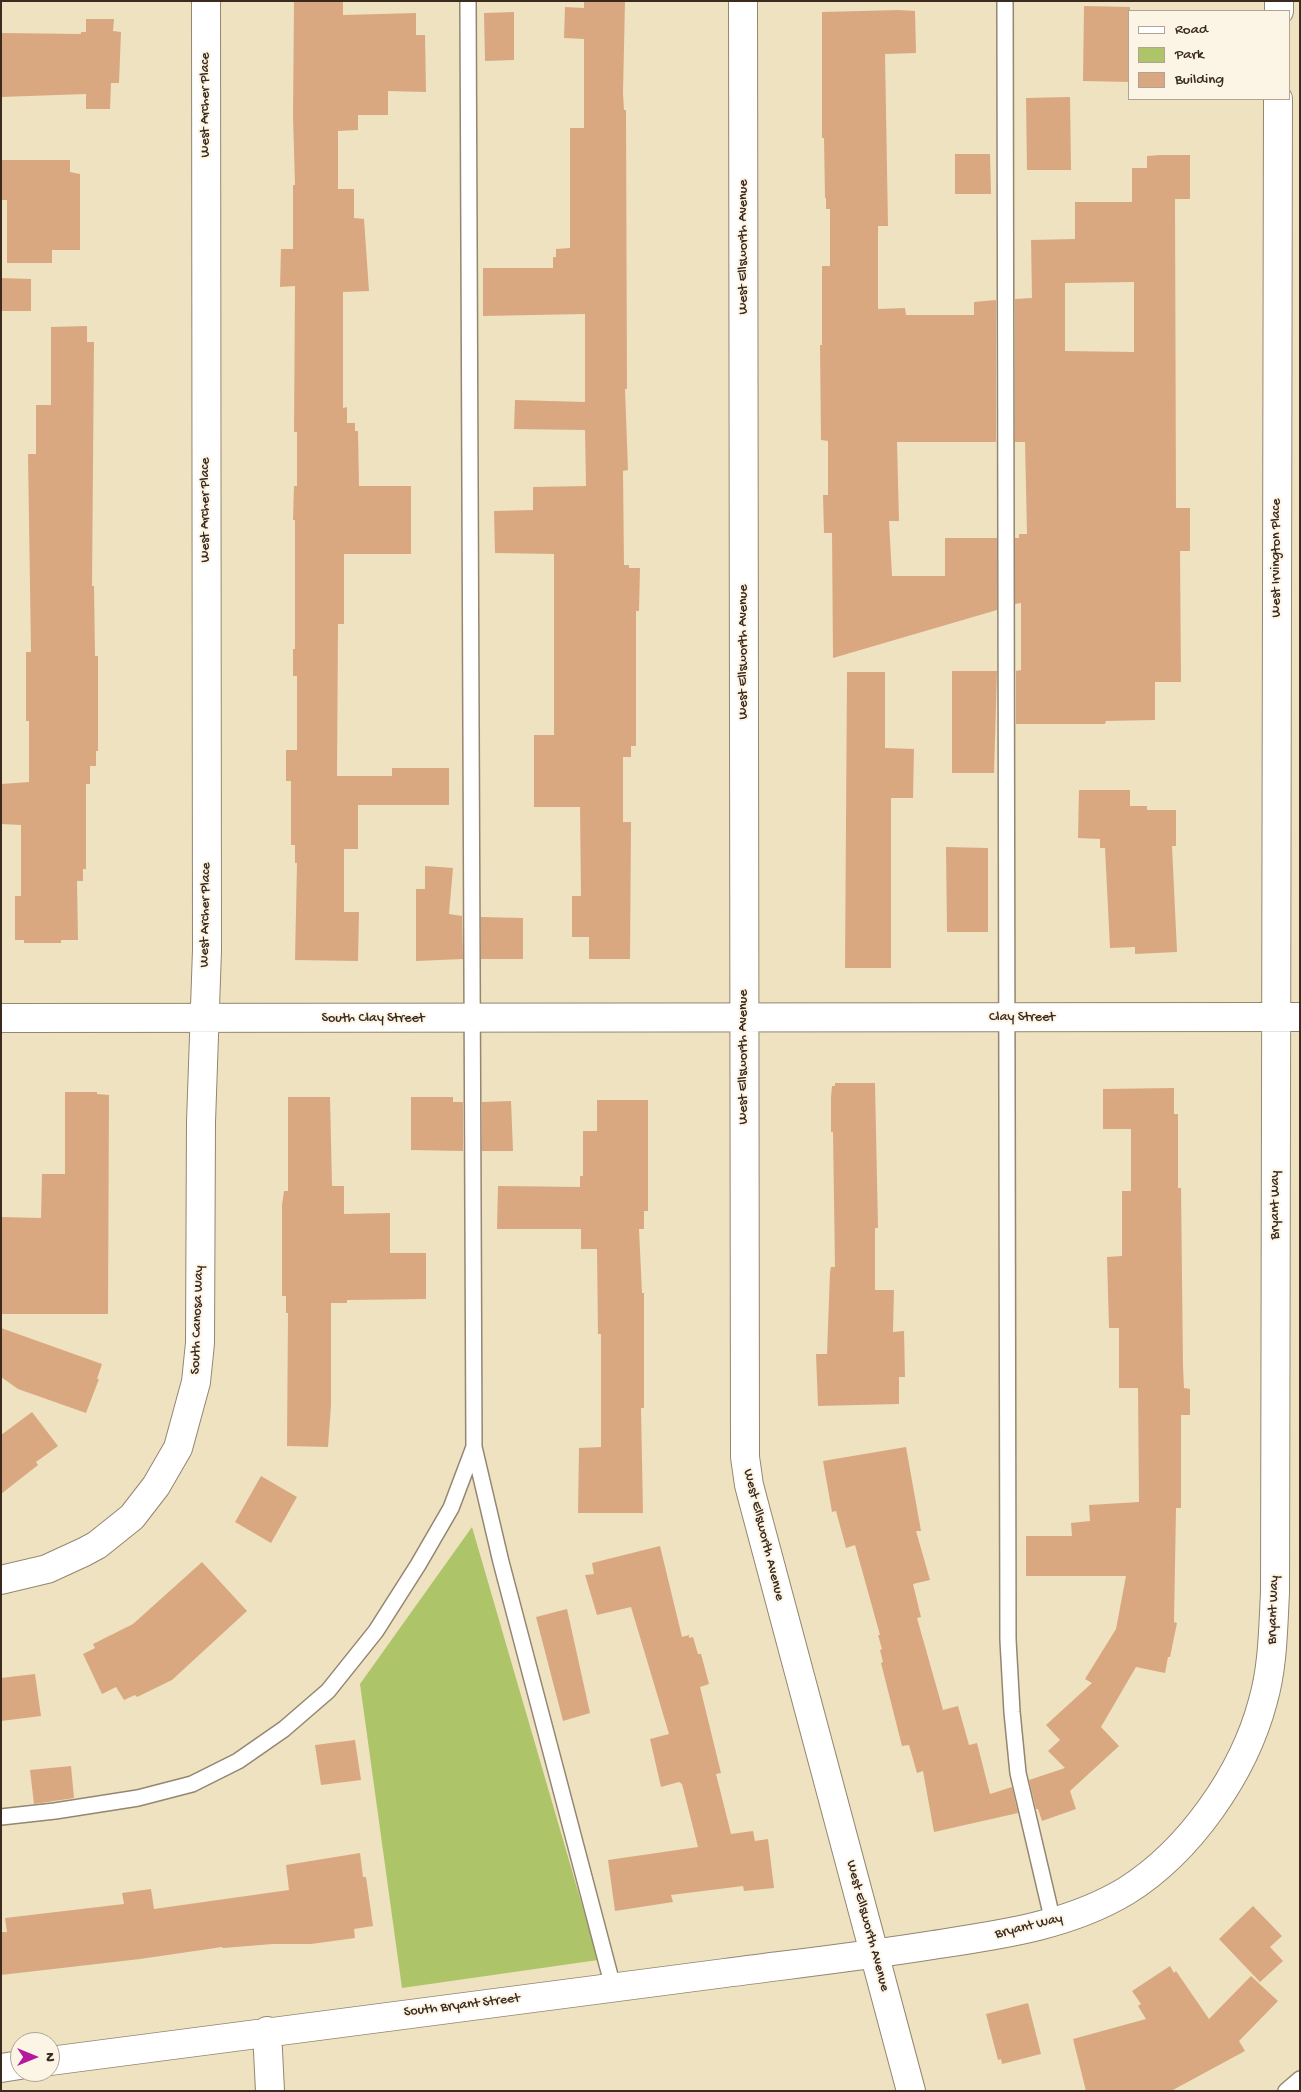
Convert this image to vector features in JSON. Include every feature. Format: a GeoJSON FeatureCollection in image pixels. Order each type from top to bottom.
{"type":"FeatureCollection","features":[{"type":"Feature","properties":{"kind":"street","name":"West Archer Place"},"geometry":{"type":"LineString","coordinates":[[203,1019],[207,950],[206,1]]}},
{"type":"Feature","properties":{"kind":"street","name":"West Ellsworth Avenue"},"geometry":{"type":"LineString","coordinates":[[743,1],[744,1457],[749,1485],[911,2091]]}},
{"type":"Feature","properties":{"kind":"street","name":"West Irvington Place"},"geometry":{"type":"LineString","coordinates":[[1278,100],[1288,1017]]}},
{"type":"Feature","properties":{"kind":"street","name":"Clay Street"},"geometry":{"type":"LineString","coordinates":[[744,1018],[1288,1017]]}},
{"type":"Feature","properties":{"kind":"street","name":"Bryant Way"},"geometry":{"type":"LineString","coordinates":[[874,1954],[1003,1934],[1053,1922],[1090,1910],[1127,1890],[1161,1866],[1189,1836],[1224,1790],[1248,1743],[1263,1701],[1272,1655],[1288,1017]]}},
{"type":"Feature","properties":{"kind":"street","name":"South Clay Street"},"geometry":{"type":"LineString","coordinates":[[1,1018],[744,1018]]}},
{"type":"Feature","properties":{"kind":"street","name":"South Canosa Way"},"geometry":{"type":"LineString","coordinates":[[1,1580],[47,1569],[97,1545],[132,1517],[156,1486],[178,1448],[196,1382],[200,1343],[203,1019]]}},
{"type":"Feature","properties":{"kind":"street","name":"South Bryant Street"},"geometry":{"type":"LineString","coordinates":[[60,2060],[267,2031],[874,1954]]}},
{"type":"Feature","properties":{"kind":"street"},"geometry":{"type":"LineString","coordinates":[[267,2031],[270,2091]]}},
{"type":"Feature","properties":{"kind":"lane"},"geometry":{"type":"LineString","coordinates":[[468,1],[474,1448],[501,1562],[613,1987]]}},
{"type":"Feature","properties":{"kind":"lane"},"geometry":{"type":"LineString","coordinates":[[1005,1],[1008,1640],[1018,1774],[1053,1922]]}},
{"type":"Feature","properties":{"kind":"lane"},"geometry":{"type":"LineString","coordinates":[[1,1816],[55,1811],[138,1798],[192,1784],[238,1761],[284,1729],[328,1691],[376,1631],[451,1508],[474,1448]]}},
{"type":"Feature","properties":{"kind":"lane"},"geometry":{"type":"LineString","coordinates":[[1286,2091],[1300,2080]]}},
{"type":"Feature","properties":{"kind":"green space"},"geometry":{"type":"Polygon","coordinates":[[[472,1527],[598,1960],[402,1988],[360,1684],[472,1527]]]}},
{"type":"Feature","properties":{"kind":"building"},"geometry":{"type":"Polygon","coordinates":[[[294,1],[343,1],[343,15],[416,13],[416,35],[425,35],[426,92],[388,91],[388,115],[358,115],[358,130],[338,131],[338,189],[354,189],[354,218],[364,219],[369,291],[343,292],[343,408],[347,407],[347,423],[355,423],[355,431],[358,431],[359,486],[411,486],[411,554],[344,554],[344,624],[338,624],[337,776],[392,776],[392,768],[449,768],[449,805],[358,805],[358,849],[344,849],[344,912],[359,912],[358,961],[295,960],[297,863],[295,863],[295,845],[291,845],[291,781],[286,781],[286,750],[297,750],[297,676],[293,676],[293,649],[295,649],[295,520],[293,520],[294,486],[297,486],[297,432],[294,432],[295,286],[280,287],[281,249],[293,249],[293,185],[295,185],[293,117],[294,1]]]}},
{"type":"Feature","properties":{"kind":"building"},"geometry":{"type":"Polygon","coordinates":[[[584,1],[625,2],[623,93],[624,110],[626,110],[627,389],[625,389],[628,470],[623,471],[624,565],[629,565],[629,568],[640,568],[639,611],[636,611],[636,746],[631,746],[631,757],[623,757],[623,822],[631,822],[630,959],[589,959],[589,937],[572,937],[572,896],[581,896],[580,807],[534,807],[534,735],[554,735],[554,554],[495,553],[494,511],[533,510],[533,487],[586,486],[585,430],[514,429],[515,400],[585,402],[585,314],[483,316],[483,268],[553,268],[553,257],[556,257],[556,249],[570,248],[570,128],[584,128],[584,39],[564,38],[565,7],[584,8],[584,1]]]}},
{"type":"Feature","properties":{"kind":"building"},"geometry":{"type":"Polygon","coordinates":[[[1084,6],[1130,7],[1130,10],[1128,10],[1128,82],[1083,81],[1084,6]]]}},
{"type":"Feature","properties":{"kind":"building"},"geometry":{"type":"Polygon","coordinates":[[[915,11],[916,53],[885,54],[888,226],[878,226],[878,309],[905,308],[906,315],[974,315],[974,302],[996,300],[996,442],[897,442],[899,521],[889,521],[892,576],[945,576],[945,538],[997,538],[997,610],[833,658],[832,533],[824,533],[823,495],[828,495],[828,441],[821,440],[820,345],[822,345],[822,266],[830,266],[830,209],[826,209],[824,138],[822,138],[822,12],[915,11]]]}},
{"type":"Feature","properties":{"kind":"building"},"geometry":{"type":"Polygon","coordinates":[[[514,12],[514,60],[485,61],[484,13],[514,12]]]}},
{"type":"Feature","properties":{"kind":"building"},"geometry":{"type":"Polygon","coordinates":[[[86,19],[114,19],[113,31],[121,32],[119,83],[111,83],[110,109],[86,109],[86,94],[1,97],[1,33],[81,34],[81,32],[86,32],[86,19]]]}},
{"type":"Feature","properties":{"kind":"building"},"geometry":{"type":"Polygon","coordinates":[[[1070,97],[1071,170],[1027,170],[1026,98],[1070,97]]]}},
{"type":"Feature","properties":{"kind":"building"},"geometry":{"type":"Polygon","coordinates":[[[955,154],[990,154],[991,194],[955,194],[955,154]]]}},
{"type":"Feature","properties":{"kind":"building"},"geometry":{"type":"Polygon","coordinates":[[[1190,155],[1190,199],[1175,199],[1176,508],[1190,508],[1190,551],[1180,551],[1181,682],[1155,682],[1155,720],[1106,721],[1105,724],[1016,724],[1016,671],[1021,670],[1021,603],[1015,604],[1015,538],[1019,538],[1019,534],[1027,534],[1025,442],[1015,442],[1015,299],[1032,298],[1031,240],[1075,239],[1075,202],[1132,202],[1132,168],[1147,168],[1147,156],[1190,155]],[[1134,282],[1065,283],[1065,351],[1134,352],[1134,282]]]}},
{"type":"Feature","properties":{"kind":"building"},"geometry":{"type":"Polygon","coordinates":[[[1,160],[70,160],[70,172],[80,174],[80,250],[52,250],[52,263],[7,263],[7,200],[1,200],[1,160]]]}},
{"type":"Feature","properties":{"kind":"building"},"geometry":{"type":"Polygon","coordinates":[[[1,278],[31,279],[31,311],[1,311],[1,278]]]}},
{"type":"Feature","properties":{"kind":"building"},"geometry":{"type":"Polygon","coordinates":[[[87,326],[87,342],[94,342],[92,586],[94,586],[95,656],[98,656],[98,751],[96,751],[96,766],[90,766],[90,784],[86,784],[86,869],[83,869],[83,881],[77,881],[78,940],[61,940],[61,943],[24,943],[24,940],[15,940],[15,896],[21,896],[21,825],[1,824],[1,784],[29,782],[29,721],[26,721],[26,652],[31,652],[28,454],[36,454],[36,405],[51,405],[51,327],[87,326]]]}},
{"type":"Feature","properties":{"kind":"building"},"geometry":{"type":"Polygon","coordinates":[[[952,671],[997,671],[994,773],[952,773],[952,671]]]}},
{"type":"Feature","properties":{"kind":"building"},"geometry":{"type":"Polygon","coordinates":[[[847,672],[885,672],[885,748],[914,749],[913,798],[891,798],[891,968],[845,968],[847,672]]]}},
{"type":"Feature","properties":{"kind":"building"},"geometry":{"type":"Polygon","coordinates":[[[1079,790],[1130,790],[1130,806],[1147,806],[1147,810],[1176,810],[1176,846],[1172,846],[1177,952],[1135,954],[1135,947],[1110,948],[1105,848],[1100,848],[1100,839],[1078,838],[1079,790]]]}},
{"type":"Feature","properties":{"kind":"building"},"geometry":{"type":"Polygon","coordinates":[[[946,847],[988,848],[988,932],[947,932],[946,847]]]}},
{"type":"Feature","properties":{"kind":"building"},"geometry":{"type":"Polygon","coordinates":[[[425,866],[453,868],[449,914],[462,916],[463,959],[416,961],[416,889],[425,889],[425,866]]]}},
{"type":"Feature","properties":{"kind":"building"},"geometry":{"type":"Polygon","coordinates":[[[481,917],[523,918],[523,959],[481,959],[481,917]]]}},
{"type":"Feature","properties":{"kind":"building"},"geometry":{"type":"Polygon","coordinates":[[[835,1083],[875,1083],[878,1228],[875,1228],[875,1290],[894,1290],[893,1332],[904,1331],[905,1377],[899,1377],[899,1404],[818,1406],[816,1354],[827,1354],[830,1272],[831,1267],[835,1267],[831,1097],[832,1086],[835,1086],[835,1083]]]}},
{"type":"Feature","properties":{"kind":"building"},"geometry":{"type":"Polygon","coordinates":[[[1174,1088],[1174,1114],[1178,1114],[1178,1188],[1181,1188],[1184,1388],[1190,1389],[1190,1415],[1181,1415],[1181,1508],[1176,1508],[1174,1622],[1177,1623],[1165,1673],[1136,1667],[1101,1727],[1119,1746],[1070,1791],[1076,1809],[1042,1821],[1038,1809],[1036,1809],[1029,1780],[1065,1768],[1048,1751],[1060,1740],[1046,1725],[1092,1683],[1085,1679],[1116,1629],[1126,1576],[1026,1576],[1026,1536],[1072,1536],[1071,1523],[1090,1521],[1089,1505],[1139,1502],[1138,1388],[1119,1388],[1119,1328],[1109,1328],[1107,1257],[1122,1256],[1122,1191],[1131,1191],[1131,1129],[1103,1129],[1103,1089],[1174,1088]]]}},
{"type":"Feature","properties":{"kind":"building"},"geometry":{"type":"Polygon","coordinates":[[[65,1092],[97,1092],[97,1094],[109,1095],[108,1314],[1,1314],[1,1217],[41,1218],[42,1174],[65,1174],[65,1092]]]}},
{"type":"Feature","properties":{"kind":"building"},"geometry":{"type":"Polygon","coordinates":[[[288,1097],[330,1097],[332,1186],[344,1186],[344,1214],[390,1213],[390,1253],[426,1253],[426,1299],[347,1300],[347,1303],[331,1303],[331,1405],[328,1447],[287,1446],[288,1313],[286,1313],[286,1296],[282,1296],[282,1205],[284,1191],[288,1191],[288,1097]]]}},
{"type":"Feature","properties":{"kind":"building"},"geometry":{"type":"Polygon","coordinates":[[[411,1097],[453,1097],[453,1102],[463,1102],[463,1151],[411,1150],[411,1097]]]}},
{"type":"Feature","properties":{"kind":"building"},"geometry":{"type":"Polygon","coordinates":[[[597,1100],[648,1100],[648,1211],[644,1211],[644,1229],[639,1229],[642,1293],[644,1293],[644,1408],[641,1408],[643,1513],[578,1513],[579,1448],[601,1447],[601,1334],[598,1334],[597,1249],[581,1249],[581,1229],[497,1229],[498,1186],[580,1187],[580,1176],[583,1176],[583,1131],[597,1131],[597,1100]]]}},
{"type":"Feature","properties":{"kind":"building"},"geometry":{"type":"Polygon","coordinates":[[[511,1101],[513,1151],[482,1151],[482,1102],[511,1101]]]}},
{"type":"Feature","properties":{"kind":"building"},"geometry":{"type":"Polygon","coordinates":[[[1,1328],[102,1364],[97,1379],[99,1379],[86,1413],[18,1389],[1,1377],[1,1328]]]}},
{"type":"Feature","properties":{"kind":"building"},"geometry":{"type":"Polygon","coordinates":[[[32,1412],[58,1446],[36,1462],[38,1465],[1,1494],[1,1435],[32,1412]]]}},
{"type":"Feature","properties":{"kind":"building"},"geometry":{"type":"Polygon","coordinates":[[[906,1447],[921,1531],[916,1531],[930,1580],[913,1584],[921,1617],[917,1618],[943,1710],[958,1706],[969,1745],[977,1743],[990,1794],[1012,1787],[1018,1813],[934,1832],[923,1771],[917,1773],[909,1745],[902,1746],[881,1663],[883,1662],[878,1635],[880,1635],[855,1545],[846,1548],[836,1511],[832,1512],[823,1461],[906,1447]]]}},
{"type":"Feature","properties":{"kind":"building"},"geometry":{"type":"Polygon","coordinates":[[[261,1476],[297,1497],[271,1543],[235,1522],[261,1476]]]}},
{"type":"Feature","properties":{"kind":"building"},"geometry":{"type":"Polygon","coordinates":[[[660,1546],[682,1637],[689,1635],[689,1638],[693,1637],[698,1654],[701,1654],[709,1684],[700,1687],[721,1773],[716,1774],[731,1834],[753,1831],[755,1841],[768,1839],[774,1888],[744,1891],[743,1886],[671,1895],[673,1902],[615,1911],[608,1860],[698,1847],[682,1784],[679,1782],[661,1787],[650,1739],[669,1734],[631,1607],[597,1615],[585,1575],[594,1574],[592,1563],[660,1546]]]}},
{"type":"Feature","properties":{"kind":"building"},"geometry":{"type":"Polygon","coordinates":[[[202,1562],[247,1611],[172,1680],[137,1697],[135,1695],[124,1700],[116,1687],[102,1694],[83,1654],[95,1648],[93,1644],[133,1624],[202,1562]]]}},
{"type":"Feature","properties":{"kind":"building"},"geometry":{"type":"Polygon","coordinates":[[[567,1609],[590,1713],[563,1721],[536,1617],[567,1609]]]}},
{"type":"Feature","properties":{"kind":"building"},"geometry":{"type":"Polygon","coordinates":[[[35,1674],[41,1716],[1,1721],[1,1678],[35,1674]]]}},
{"type":"Feature","properties":{"kind":"building"},"geometry":{"type":"Polygon","coordinates":[[[355,1740],[361,1780],[321,1785],[315,1745],[355,1740]]]}},
{"type":"Feature","properties":{"kind":"building"},"geometry":{"type":"Polygon","coordinates":[[[71,1766],[74,1798],[34,1804],[30,1770],[71,1766]]]}},
{"type":"Feature","properties":{"kind":"building"},"geometry":{"type":"Polygon","coordinates":[[[360,1853],[363,1877],[366,1877],[373,1926],[354,1929],[355,1938],[311,1944],[222,1947],[140,1959],[1,1975],[1,1932],[7,1932],[5,1918],[124,1904],[122,1893],[151,1889],[154,1909],[289,1890],[286,1865],[360,1853]]]}},
{"type":"Feature","properties":{"kind":"building"},"geometry":{"type":"Polygon","coordinates":[[[1253,1906],[1282,1936],[1270,1947],[1283,1961],[1260,1982],[1219,1939],[1253,1906]]]}},
{"type":"Feature","properties":{"kind":"building"},"geometry":{"type":"Polygon","coordinates":[[[1170,1966],[1174,1973],[1176,1971],[1209,2019],[1251,1976],[1278,2001],[1239,2041],[1245,2051],[1171,2091],[1086,2091],[1073,2039],[1146,2019],[1138,2006],[1141,2004],[1132,1991],[1170,1966]]]}},
{"type":"Feature","properties":{"kind":"building"},"geometry":{"type":"Polygon","coordinates":[[[1028,2003],[1041,2054],[1002,2064],[1001,2059],[998,2060],[986,2014],[1028,2003]]]}}]}
